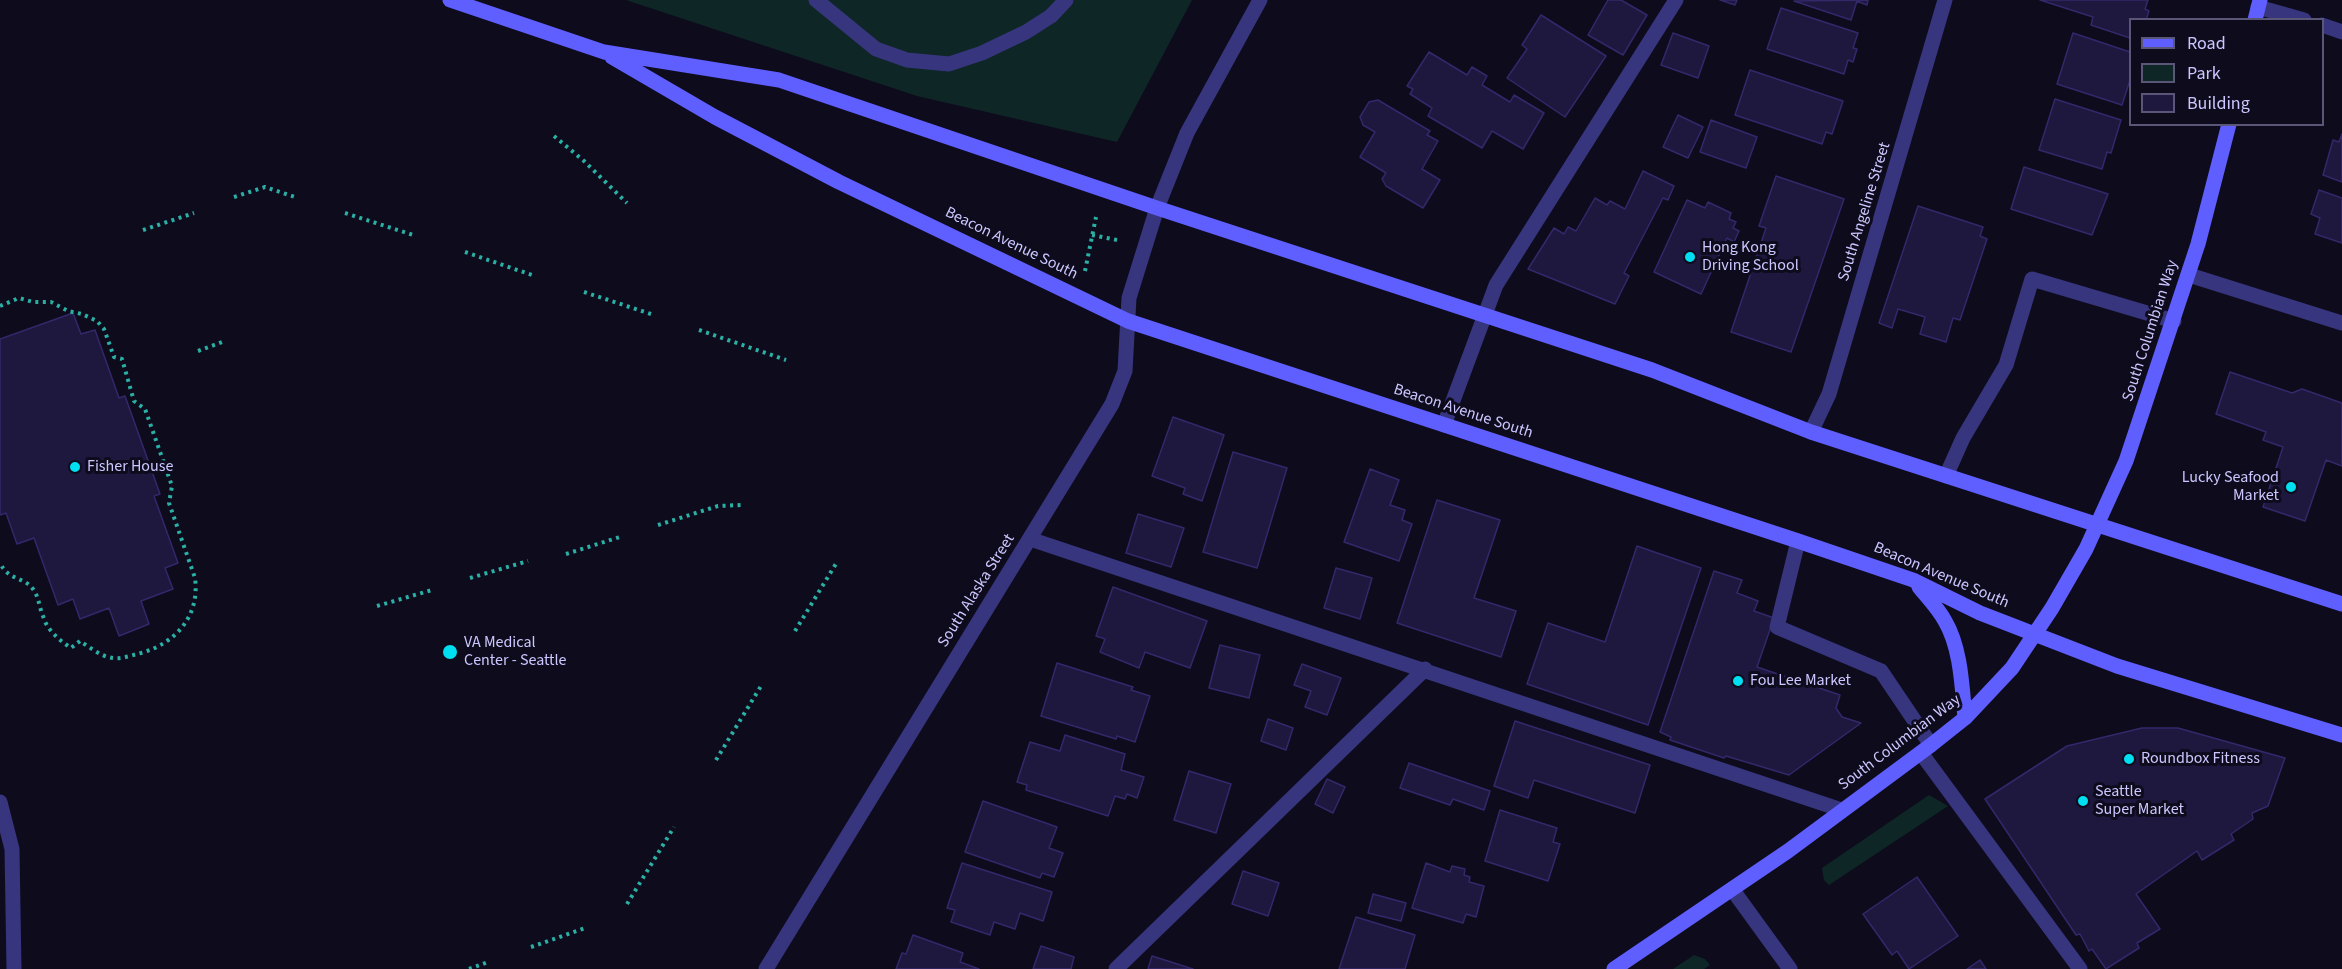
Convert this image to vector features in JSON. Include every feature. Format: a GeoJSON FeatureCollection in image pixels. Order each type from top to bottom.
{"type":"FeatureCollection","features":[{"type":"Feature","properties":{"kind":"main road","name":"Beacon Avenue South"},"geometry":{"type":"LineString","coordinates":[[450,0],[604,52],[779,80],[1157,208],[1652,370],[1811,432],[2342,604]]}},
{"type":"Feature","properties":{"kind":"main road","name":"Beacon Avenue South"},"geometry":{"type":"LineString","coordinates":[[604,52],[716,117],[839,182],[1128,321],[1798,540],[1913,580],[1980,613],[2117,666],[2342,735]]}},
{"type":"Feature","properties":{"kind":"main road","name":"South Columbian Way"},"geometry":{"type":"LineString","coordinates":[[1614,969],[1788,851],[1926,749],[1965,718],[2002,680],[2052,608],[2098,524],[2126,460],[2174,321],[2228,126]]}},
{"type":"Feature","properties":{"kind":"main road"},"geometry":{"type":"LineString","coordinates":[[1913,580],[1936,607],[1952,634],[1965,718]]}},
{"type":"Feature","properties":{"kind":"street"},"geometry":{"type":"LineString","coordinates":[[816,0],[876,49],[907,60],[949,63],[982,53],[1026,32],[1051,16],[1066,0]]}},
{"type":"Feature","properties":{"kind":"street","name":"South Alaska Street"},"geometry":{"type":"LineString","coordinates":[[766,969],[1112,404],[1125,371],[1130,298],[1157,208],[1187,133],[1260,0]]}},
{"type":"Feature","properties":{"kind":"street"},"geometry":{"type":"LineString","coordinates":[[1444,425],[1496,285],[1676,0]]}},
{"type":"Feature","properties":{"kind":"street","name":"South Angeline Street"},"geometry":{"type":"LineString","coordinates":[[1811,432],[1829,394],[1945,0]]}},
{"type":"Feature","properties":{"kind":"street"},"geometry":{"type":"LineString","coordinates":[[2258,9],[2296,18]]}},
{"type":"Feature","properties":{"kind":"street"},"geometry":{"type":"LineString","coordinates":[[2324,26],[2342,32]]}},
{"type":"Feature","properties":{"kind":"street"},"geometry":{"type":"LineString","coordinates":[[2188,275],[2342,323]]}},
{"type":"Feature","properties":{"kind":"street"},"geometry":{"type":"LineString","coordinates":[[1946,476],[1963,438],[2006,365],[2032,279],[2174,321]]}},
{"type":"Feature","properties":{"kind":"street"},"geometry":{"type":"LineString","coordinates":[[1030,539],[1842,810]]}},
{"type":"Feature","properties":{"kind":"street"},"geometry":{"type":"LineString","coordinates":[[1798,540],[1777,627],[1881,671],[1926,749],[2080,969]]}},
{"type":"Feature","properties":{"kind":"street"},"geometry":{"type":"LineString","coordinates":[[1116,969],[1425,669]]}},
{"type":"Feature","properties":{"kind":"street"},"geometry":{"type":"LineString","coordinates":[[0,802],[12,849],[14,969]]}},
{"type":"Feature","properties":{"kind":"street"},"geometry":{"type":"LineString","coordinates":[[1732,889],[1791,969]]}},
{"type":"Feature","properties":{"kind":"path"},"geometry":{"type":"LineString","coordinates":[[554,136],[627,203]]}},
{"type":"Feature","properties":{"kind":"path"},"geometry":{"type":"LineString","coordinates":[[234,197],[265,187],[295,197]]}},
{"type":"Feature","properties":{"kind":"path"},"geometry":{"type":"LineString","coordinates":[[143,230],[194,213]]}},
{"type":"Feature","properties":{"kind":"path"},"geometry":{"type":"LineString","coordinates":[[345,213],[413,235]]}},
{"type":"Feature","properties":{"kind":"path"},"geometry":{"type":"LineString","coordinates":[[1084,274],[1097,213]]}},
{"type":"Feature","properties":{"kind":"path"},"geometry":{"type":"LineString","coordinates":[[1092,235],[1117,240]]}},
{"type":"Feature","properties":{"kind":"path"},"geometry":{"type":"LineString","coordinates":[[465,252],[532,275]]}},
{"type":"Feature","properties":{"kind":"path"},"geometry":{"type":"LineString","coordinates":[[584,292],[654,315]]}},
{"type":"Feature","properties":{"kind":"path"},"geometry":{"type":"LineString","coordinates":[[0,306],[19,298],[33,302],[51,302],[68,311],[97,321],[104,329],[114,357],[122,359],[134,401],[145,409],[172,486],[170,503],[195,578],[197,590],[194,607],[174,637],[158,648],[123,658],[111,658],[80,641],[71,648],[62,642],[48,627],[32,589],[24,582],[10,577],[0,563]]}},
{"type":"Feature","properties":{"kind":"path"},"geometry":{"type":"LineString","coordinates":[[699,330],[786,360]]}},
{"type":"Feature","properties":{"kind":"path"},"geometry":{"type":"LineString","coordinates":[[198,351],[225,341]]}},
{"type":"Feature","properties":{"kind":"path"},"geometry":{"type":"LineString","coordinates":[[658,525],[718,506],[741,505]]}},
{"type":"Feature","properties":{"kind":"path"},"geometry":{"type":"LineString","coordinates":[[566,554],[623,536]]}},
{"type":"Feature","properties":{"kind":"path"},"geometry":{"type":"LineString","coordinates":[[470,578],[528,561]]}},
{"type":"Feature","properties":{"kind":"path"},"geometry":{"type":"LineString","coordinates":[[795,631],[837,562]]}},
{"type":"Feature","properties":{"kind":"path"},"geometry":{"type":"LineString","coordinates":[[377,606],[432,590]]}},
{"type":"Feature","properties":{"kind":"path"},"geometry":{"type":"LineString","coordinates":[[716,760],[761,686]]}},
{"type":"Feature","properties":{"kind":"path"},"geometry":{"type":"LineString","coordinates":[[627,904],[674,827]]}},
{"type":"Feature","properties":{"kind":"path"},"geometry":{"type":"LineString","coordinates":[[531,946],[585,928]]}},
{"type":"Feature","properties":{"kind":"path"},"geometry":{"type":"LineString","coordinates":[[469,969],[488,962]]}},
{"type":"Feature","properties":{"kind":"green space"},"geometry":{"type":"Polygon","coordinates":[[[626,0],[1192,0],[1117,142],[917,96],[626,0]]]}},
{"type":"Feature","properties":{"kind":"green space"},"geometry":{"type":"Polygon","coordinates":[[[1929,795],[1948,806],[1829,885],[1824,880],[1822,868],[1929,795]]]}},
{"type":"Feature","properties":{"kind":"green space"},"geometry":{"type":"Polygon","coordinates":[[[1694,955],[1705,959],[1710,965],[1704,969],[1673,969],[1694,955]]]}},
{"type":"Feature","properties":{"kind":"building"},"geometry":{"type":"Polygon","coordinates":[[[1608,0],[1621,0],[1647,15],[1623,55],[1588,35],[1608,0]]]}},
{"type":"Feature","properties":{"kind":"building"},"geometry":{"type":"Polygon","coordinates":[[[1720,0],[1737,0],[1735,5],[1720,0]]]}},
{"type":"Feature","properties":{"kind":"building"},"geometry":{"type":"Polygon","coordinates":[[[1868,0],[1867,5],[1857,1],[1851,20],[1794,1],[1868,0]]]}},
{"type":"Feature","properties":{"kind":"building"},"geometry":{"type":"Polygon","coordinates":[[[2040,0],[2148,0],[2145,9],[2149,11],[2147,18],[2129,18],[2129,38],[2091,25],[2093,17],[2040,0]]]}},
{"type":"Feature","properties":{"kind":"building"},"geometry":{"type":"Polygon","coordinates":[[[1781,8],[1858,33],[1853,48],[1857,49],[1853,62],[1848,60],[1844,74],[1767,49],[1781,8]]]}},
{"type":"Feature","properties":{"kind":"building"},"geometry":{"type":"Polygon","coordinates":[[[1541,15],[1606,56],[1565,117],[1507,78],[1527,49],[1522,45],[1541,15]]]}},
{"type":"Feature","properties":{"kind":"building"},"geometry":{"type":"Polygon","coordinates":[[[1673,33],[1709,46],[1698,78],[1661,65],[1673,33]]]}},
{"type":"Feature","properties":{"kind":"building"},"geometry":{"type":"Polygon","coordinates":[[[2073,33],[2129,52],[2129,83],[2122,105],[2057,84],[2073,33]]]}},
{"type":"Feature","properties":{"kind":"building"},"geometry":{"type":"Polygon","coordinates":[[[1429,52],[1467,75],[1472,67],[1487,76],[1482,85],[1510,102],[1514,95],[1544,113],[1523,149],[1492,131],[1482,148],[1428,116],[1432,108],[1410,94],[1413,89],[1407,86],[1429,52]]]}},
{"type":"Feature","properties":{"kind":"building"},"geometry":{"type":"Polygon","coordinates":[[[1750,70],[1843,101],[1832,134],[1826,132],[1822,144],[1735,115],[1750,70]]]}},
{"type":"Feature","properties":{"kind":"building"},"geometry":{"type":"Polygon","coordinates":[[[2055,99],[2121,120],[2111,153],[2107,152],[2102,169],[2039,150],[2055,99]]]}},
{"type":"Feature","properties":{"kind":"building"},"geometry":{"type":"Polygon","coordinates":[[[1378,100],[1430,131],[1427,135],[1438,141],[1422,169],[1440,180],[1423,208],[1386,186],[1382,179],[1386,173],[1360,157],[1375,132],[1363,125],[1360,117],[1369,102],[1378,100]]]}},
{"type":"Feature","properties":{"kind":"building"},"geometry":{"type":"Polygon","coordinates":[[[1678,115],[1703,127],[1688,158],[1663,147],[1678,115]]]}},
{"type":"Feature","properties":{"kind":"building"},"geometry":{"type":"Polygon","coordinates":[[[1711,120],[1757,137],[1746,168],[1700,152],[1711,120]]]}},
{"type":"Feature","properties":{"kind":"building"},"geometry":{"type":"Polygon","coordinates":[[[2342,134],[2342,182],[2323,175],[2333,140],[2339,142],[2342,134]]]}},
{"type":"Feature","properties":{"kind":"building"},"geometry":{"type":"Polygon","coordinates":[[[2024,167],[2108,194],[2092,235],[2011,209],[2024,167]]]}},
{"type":"Feature","properties":{"kind":"building"},"geometry":{"type":"Polygon","coordinates":[[[1643,171],[1674,186],[1668,200],[1663,198],[1624,273],[1629,276],[1615,304],[1528,269],[1554,228],[1564,234],[1568,227],[1576,231],[1595,198],[1607,205],[1610,201],[1625,209],[1643,171]]]}},
{"type":"Feature","properties":{"kind":"building"},"geometry":{"type":"Polygon","coordinates":[[[1776,176],[1844,199],[1791,352],[1731,332],[1766,228],[1759,226],[1776,176]]]}},
{"type":"Feature","properties":{"kind":"building"},"geometry":{"type":"Polygon","coordinates":[[[2319,190],[2342,198],[2342,243],[2315,234],[2320,218],[2311,214],[2319,190]]]}},
{"type":"Feature","properties":{"kind":"building","name":"Hong Kong Driving School"},"geometry":{"type":"Polygon","coordinates":[[[1687,200],[1705,208],[1708,202],[1731,213],[1729,219],[1736,222],[1733,228],[1739,231],[1734,242],[1727,238],[1701,294],[1654,272],[1687,200]]]}},
{"type":"Feature","properties":{"kind":"building"},"geometry":{"type":"Polygon","coordinates":[[[1918,206],[1983,227],[1980,236],[1987,239],[1960,320],[1953,318],[1946,342],[1920,334],[1925,317],[1898,309],[1892,328],[1879,323],[1918,206]]]}},
{"type":"Feature","properties":{"kind":"building","name":"Fisher House"},"geometry":{"type":"Polygon","coordinates":[[[73,313],[81,334],[95,330],[119,398],[125,396],[160,494],[154,496],[178,563],[165,568],[173,589],[141,601],[149,624],[119,636],[109,608],[80,619],[73,599],[58,605],[34,538],[17,544],[6,513],[0,515],[0,339],[73,313]]]}},
{"type":"Feature","properties":{"kind":"building"},"geometry":{"type":"Polygon","coordinates":[[[2230,372],[2292,393],[2302,389],[2342,403],[2342,466],[2326,460],[2305,521],[2263,507],[2283,447],[2263,440],[2266,432],[2216,414],[2230,372]]]}},
{"type":"Feature","properties":{"kind":"building"},"geometry":{"type":"Polygon","coordinates":[[[1173,417],[1224,435],[1202,501],[1183,494],[1185,488],[1152,476],[1173,417]]]}},
{"type":"Feature","properties":{"kind":"building"},"geometry":{"type":"Polygon","coordinates":[[[1233,452],[1287,468],[1257,568],[1203,552],[1233,452]]]}},
{"type":"Feature","properties":{"kind":"building"},"geometry":{"type":"Polygon","coordinates":[[[1370,469],[1399,480],[1390,505],[1405,510],[1402,520],[1412,524],[1399,561],[1344,542],[1370,469]]]}},
{"type":"Feature","properties":{"kind":"building"},"geometry":{"type":"Polygon","coordinates":[[[1437,500],[1500,520],[1474,598],[1516,611],[1501,657],[1397,623],[1437,500]]]}},
{"type":"Feature","properties":{"kind":"building"},"geometry":{"type":"Polygon","coordinates":[[[1138,514],[1184,528],[1171,567],[1126,553],[1138,514]]]}},
{"type":"Feature","properties":{"kind":"building"},"geometry":{"type":"Polygon","coordinates":[[[1637,546],[1701,568],[1648,725],[1527,684],[1548,623],[1605,642],[1637,546]]]}},
{"type":"Feature","properties":{"kind":"building"},"geometry":{"type":"Polygon","coordinates":[[[1336,568],[1372,578],[1360,619],[1324,608],[1336,568]]]}},
{"type":"Feature","properties":{"kind":"building","name":"Fou Lee Market"},"geometry":{"type":"Polygon","coordinates":[[[1714,571],[1742,580],[1737,593],[1758,601],[1754,611],[1774,618],[1757,667],[1840,695],[1836,708],[1842,717],[1861,723],[1789,775],[1726,756],[1724,758],[1670,740],[1671,737],[1660,732],[1714,571]]]}},
{"type":"Feature","properties":{"kind":"building"},"geometry":{"type":"Polygon","coordinates":[[[1113,587],[1207,621],[1190,668],[1145,652],[1139,668],[1100,652],[1105,639],[1096,636],[1113,587]]]}},
{"type":"Feature","properties":{"kind":"building"},"geometry":{"type":"Polygon","coordinates":[[[1220,645],[1260,655],[1249,698],[1209,688],[1220,645]]]}},
{"type":"Feature","properties":{"kind":"building"},"geometry":{"type":"Polygon","coordinates":[[[1057,663],[1133,687],[1131,690],[1150,696],[1135,742],[1117,736],[1116,739],[1041,716],[1057,663]]]}},
{"type":"Feature","properties":{"kind":"building"},"geometry":{"type":"Polygon","coordinates":[[[1302,664],[1341,678],[1327,715],[1305,707],[1311,691],[1294,685],[1302,664]]]}},
{"type":"Feature","properties":{"kind":"building"},"geometry":{"type":"Polygon","coordinates":[[[1268,719],[1293,728],[1286,750],[1261,741],[1268,719]]]}},
{"type":"Feature","properties":{"kind":"building"},"geometry":{"type":"Polygon","coordinates":[[[1515,721],[1650,765],[1635,813],[1534,780],[1528,798],[1494,786],[1515,721]]]}},
{"type":"Feature","properties":{"kind":"building"},"geometry":{"type":"Polygon","coordinates":[[[2142,728],[2178,728],[2285,758],[2268,806],[2252,813],[2253,819],[2231,834],[2234,840],[2202,860],[2197,851],[2136,894],[2160,929],[2137,943],[2139,948],[2106,969],[2092,949],[2089,951],[2080,934],[2076,935],[1985,799],[2067,746],[2142,728]]]}},
{"type":"Feature","properties":{"kind":"building"},"geometry":{"type":"Polygon","coordinates":[[[1065,735],[1125,754],[1121,770],[1144,777],[1137,798],[1127,794],[1125,799],[1115,796],[1108,816],[1026,790],[1027,785],[1017,782],[1030,742],[1060,751],[1065,735]]]}},
{"type":"Feature","properties":{"kind":"building"},"geometry":{"type":"Polygon","coordinates":[[[1409,763],[1490,791],[1484,810],[1453,799],[1450,805],[1400,788],[1409,763]]]}},
{"type":"Feature","properties":{"kind":"building"},"geometry":{"type":"Polygon","coordinates":[[[1189,771],[1231,784],[1216,833],[1174,820],[1189,771]]]}},
{"type":"Feature","properties":{"kind":"building"},"geometry":{"type":"Polygon","coordinates":[[[1327,779],[1345,787],[1333,813],[1315,804],[1327,779]]]}},
{"type":"Feature","properties":{"kind":"building"},"geometry":{"type":"Polygon","coordinates":[[[983,801],[1057,827],[1049,848],[1063,853],[1054,877],[1042,873],[1040,878],[965,852],[983,801]]]}},
{"type":"Feature","properties":{"kind":"building"},"geometry":{"type":"Polygon","coordinates":[[[1500,810],[1557,828],[1553,842],[1560,844],[1548,881],[1485,861],[1500,810]]]}},
{"type":"Feature","properties":{"kind":"building"},"geometry":{"type":"Polygon","coordinates":[[[962,863],[1052,892],[1043,921],[1020,913],[1015,929],[994,922],[990,935],[951,922],[955,910],[947,908],[962,863]]]}},
{"type":"Feature","properties":{"kind":"building"},"geometry":{"type":"Polygon","coordinates":[[[1426,863],[1450,872],[1452,866],[1465,869],[1464,875],[1470,877],[1469,882],[1484,886],[1476,917],[1466,914],[1463,923],[1412,908],[1426,863]]]}},
{"type":"Feature","properties":{"kind":"building"},"geometry":{"type":"Polygon","coordinates":[[[1243,871],[1279,883],[1268,916],[1232,904],[1243,871]]]}},
{"type":"Feature","properties":{"kind":"building"},"geometry":{"type":"Polygon","coordinates":[[[1917,877],[1958,936],[1909,969],[1897,951],[1892,955],[1863,914],[1917,877]]]}},
{"type":"Feature","properties":{"kind":"building"},"geometry":{"type":"Polygon","coordinates":[[[1373,894],[1406,903],[1401,921],[1368,913],[1373,894]]]}},
{"type":"Feature","properties":{"kind":"building"},"geometry":{"type":"Polygon","coordinates":[[[1356,917],[1415,935],[1405,969],[1339,969],[1356,917]]]}},
{"type":"Feature","properties":{"kind":"building"},"geometry":{"type":"Polygon","coordinates":[[[913,935],[963,953],[960,962],[979,969],[896,969],[902,953],[906,954],[913,935]]]}},
{"type":"Feature","properties":{"kind":"building"},"geometry":{"type":"Polygon","coordinates":[[[1041,946],[1074,957],[1071,969],[1033,969],[1041,946]]]}},
{"type":"Feature","properties":{"kind":"building"},"geometry":{"type":"Polygon","coordinates":[[[1152,956],[1193,969],[1148,969],[1152,956]]]}},
{"type":"Feature","properties":{"kind":"building"},"geometry":{"type":"Polygon","coordinates":[[[1980,960],[1986,969],[1967,969],[1980,960]]]}},
{"type":"Feature","properties":{"kind":"place","name":"Hong Kong Driving School"},"geometry":{"type":"Point","coordinates":[1690,257]}},
{"type":"Feature","properties":{"kind":"place","name":"Fisher House"},"geometry":{"type":"Point","coordinates":[75,467]}},
{"type":"Feature","properties":{"kind":"place","name":"Lucky Seafood Market"},"geometry":{"type":"Point","coordinates":[2291,487]}},
{"type":"Feature","properties":{"kind":"place","name":"VA Medical Center - Seattle"},"geometry":{"type":"Point","coordinates":[450,652]}},
{"type":"Feature","properties":{"kind":"place","name":"Fou Lee Market"},"geometry":{"type":"Point","coordinates":[1738,681]}},
{"type":"Feature","properties":{"kind":"place","name":"Roundbox Fitness"},"geometry":{"type":"Point","coordinates":[2129,759]}},
{"type":"Feature","properties":{"kind":"place","name":"Seattle Super Market"},"geometry":{"type":"Point","coordinates":[2083,801]}}]}
